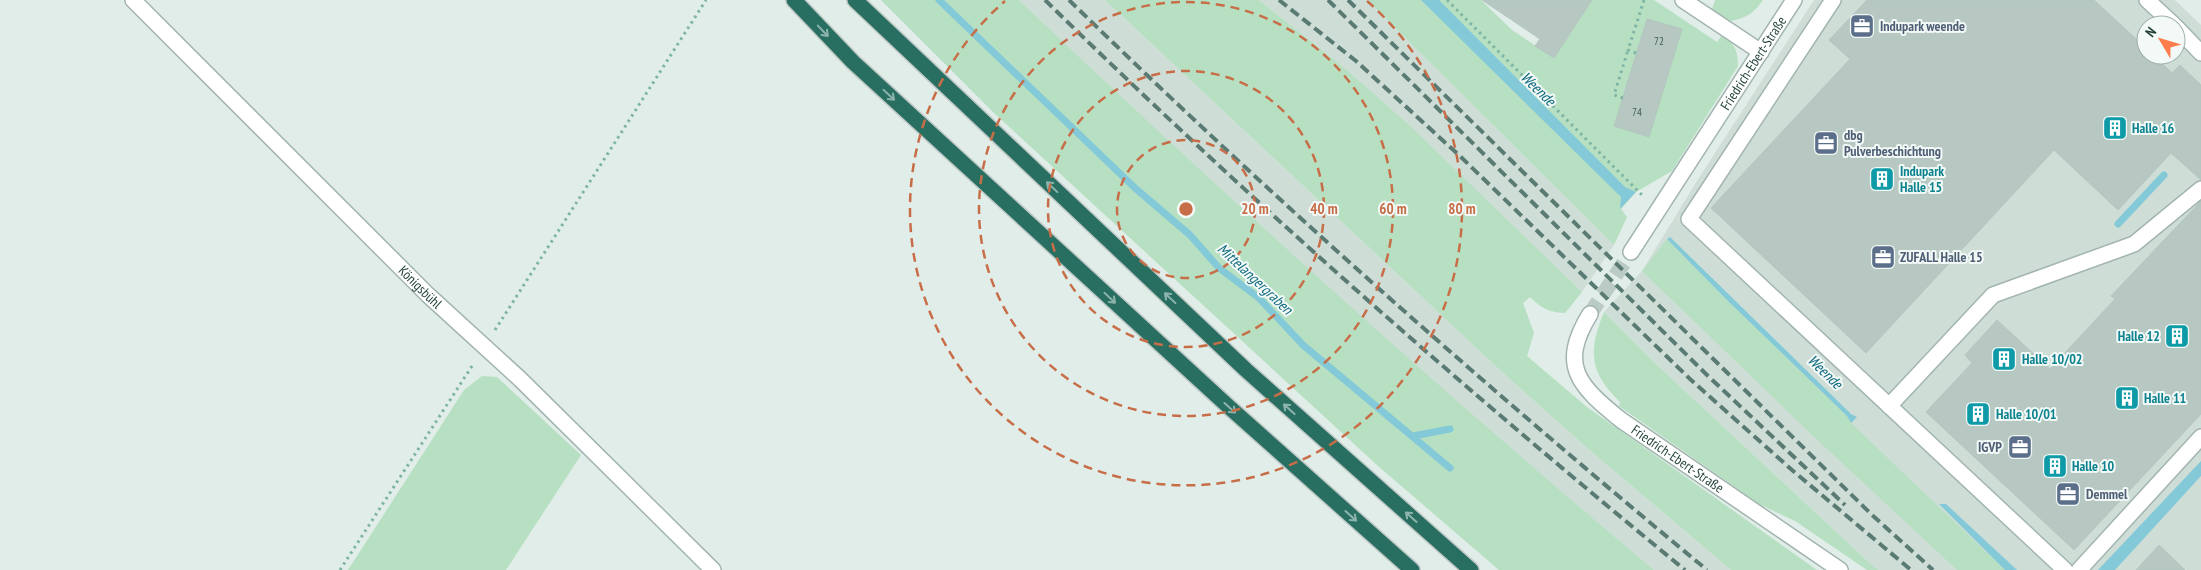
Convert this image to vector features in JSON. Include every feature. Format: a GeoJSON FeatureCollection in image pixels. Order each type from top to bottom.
{"type":"FeatureCollection","features":[{"type":"Feature","properties":{"kind":"highway"},"geometry":{"type":"LineString","coordinates":[[794,0],[860,68],[1229,407],[1412,570]]}},
{"type":"Feature","properties":{"kind":"highway"},"geometry":{"type":"LineString","coordinates":[[855,0],[1246,370],[1471,570]]}},
{"type":"Feature","properties":{"kind":"street","name":"Königsbühl"},"geometry":{"type":"LineString","coordinates":[[133,0],[428,295],[520,379],[713,570]]}},
{"type":"Feature","properties":{"kind":"street"},"geometry":{"type":"LineString","coordinates":[[1683,0],[1761,52]]}},
{"type":"Feature","properties":{"kind":"street","name":"Friedrich-Ebert-Straße"},"geometry":{"type":"LineString","coordinates":[[1631,252],[1794,0]]}},
{"type":"Feature","properties":{"kind":"street"},"geometry":{"type":"LineString","coordinates":[[1833,0],[1689,219],[2065,570]]}},
{"type":"Feature","properties":{"kind":"street"},"geometry":{"type":"LineString","coordinates":[[2147,0],[2163,15]]}},
{"type":"Feature","properties":{"kind":"street"},"geometry":{"type":"LineString","coordinates":[[2186,37],[2201,52]]}},
{"type":"Feature","properties":{"kind":"street"},"geometry":{"type":"LineString","coordinates":[[1889,406],[1993,295],[2134,244],[2201,188]]}},
{"type":"Feature","properties":{"kind":"street","name":"Friedrich-Ebert-Straße"},"geometry":{"type":"LineString","coordinates":[[1590,314],[1574,344],[1574,356],[1579,376],[1593,397],[1620,420],[1840,570]]}},
{"type":"Feature","properties":{"kind":"street"},"geometry":{"type":"LineString","coordinates":[[2079,570],[2201,437]]}},
{"type":"Feature","properties":{"kind":"path"},"geometry":{"type":"LineString","coordinates":[[340,570],[706,0]]}},
{"type":"Feature","properties":{"kind":"path"},"geometry":{"type":"LineString","coordinates":[[1447,0],[1638,189],[1657,212]]}},
{"type":"Feature","properties":{"kind":"path"},"geometry":{"type":"LineString","coordinates":[[1622,98],[1614,95],[1644,0]]}},
{"type":"Feature","properties":{"kind":"path"},"geometry":{"type":"LineString","coordinates":[[1628,50],[1636,53]]}},
{"type":"Feature","properties":{"kind":"shaded area"},"geometry":{"type":"Polygon","coordinates":[[[1019,0],[1105,0],[1502,372],[1586,447],[1731,570],[1654,570],[1502,442],[1344,303],[1131,107],[1019,0]]]}},
{"type":"Feature","properties":{"kind":"shaded area"},"geometry":{"type":"Polygon","coordinates":[[[1259,0],[1367,0],[1614,245],[1582,292],[1342,66],[1259,0]]]}},
{"type":"Feature","properties":{"kind":"shaded area","name":"Indupark weende"},"geometry":{"type":"Polygon","coordinates":[[[1814,0],[2175,0],[2201,25],[2201,570],[1879,570],[1657,365],[1604,312],[1642,271],[1695,184],[1814,0]]]}},
{"type":"Feature","properties":{"kind":"green space"},"geometry":{"type":"Polygon","coordinates":[[[881,0],[1019,0],[1174,146],[1332,290],[1654,570],[1499,570],[1378,466],[993,112],[881,0]]]}},
{"type":"Feature","properties":{"kind":"green space"},"geometry":{"type":"Polygon","coordinates":[[[1105,0],[1259,0],[1342,66],[1408,124],[1582,292],[1565,313],[1546,309],[1530,297],[1523,303],[1534,333],[1527,356],[1587,407],[1817,570],[1731,570],[1586,447],[1502,372],[1105,0]]]}},
{"type":"Feature","properties":{"kind":"green space"},"geometry":{"type":"Polygon","coordinates":[[[1367,0],[1481,0],[1512,30],[1554,58],[1592,0],[1654,0],[1717,42],[1722,35],[1726,38],[1735,48],[1738,66],[1672,171],[1636,192],[1621,209],[1627,217],[1614,245],[1367,0]]]}},
{"type":"Feature","properties":{"kind":"green space"},"geometry":{"type":"Polygon","coordinates":[[[1715,0],[1763,0],[1749,15],[1730,21],[1712,9],[1715,0]]]}},
{"type":"Feature","properties":{"kind":"green space"},"geometry":{"type":"Polygon","coordinates":[[[1667,239],[1847,416],[1851,423],[2005,570],[1957,570],[1811,434],[1642,271],[1667,239]]]}},
{"type":"Feature","properties":{"kind":"green space"},"geometry":{"type":"Polygon","coordinates":[[[1604,312],[1657,365],[1879,570],[1867,570],[1795,521],[1759,504],[1619,406],[1620,402],[1602,381],[1594,360],[1595,338],[1604,312]]]}},
{"type":"Feature","properties":{"kind":"green space"},"geometry":{"type":"Polygon","coordinates":[[[482,376],[497,377],[581,455],[506,570],[348,570],[464,390],[482,376]]]}},
{"type":"Feature","properties":{"kind":"water"},"geometry":{"type":"Polygon","coordinates":[[[1421,0],[1439,0],[1625,187],[1636,192],[1620,209],[1621,197],[1421,0]]]}},
{"type":"Feature","properties":{"kind":"water"},"geometry":{"type":"Polygon","coordinates":[[[1670,237],[1851,414],[1857,417],[1851,423],[1847,416],[1667,239],[1670,237]]]}},
{"type":"Feature","properties":{"kind":"water"},"geometry":{"type":"Polygon","coordinates":[[[2201,461],[2201,476],[2115,570],[2098,570],[2201,461]]]}},
{"type":"Feature","properties":{"kind":"water"},"geometry":{"type":"Polygon","coordinates":[[[1939,504],[1946,504],[2017,570],[2005,570],[1939,504]]]}},
{"type":"Feature","properties":{"kind":"building"},"geometry":{"type":"Polygon","coordinates":[[[1482,0],[1592,0],[1554,58],[1535,46],[1540,39],[1482,0]]]}},
{"type":"Feature","properties":{"kind":"building","name":"Indupark Halle 15"},"geometry":{"type":"Polygon","coordinates":[[[1867,0],[2094,0],[2136,39],[2136,65],[2164,65],[2172,73],[2180,65],[2201,85],[2201,180],[2171,153],[2118,210],[2054,150],[1866,353],[1711,208],[1850,59],[1829,40],[1867,0]]]}},
{"type":"Feature","properties":{"kind":"building"},"geometry":{"type":"Polygon","coordinates":[[[1647,19],[1682,29],[1649,137],[1614,126],[1647,19]]]}},
{"type":"Feature","properties":{"kind":"building"},"geometry":{"type":"Polygon","coordinates":[[[2201,201],[2201,414],[2074,550],[1926,412],[1972,363],[1965,355],[1997,320],[2050,369],[2115,299],[2111,296],[2201,201]]]}},
{"type":"Feature","properties":{"kind":"building"},"geometry":{"type":"Polygon","coordinates":[[[2159,545],[2185,570],[2136,570],[2159,545]]]}},
{"type":"Feature","properties":{"kind":"waterway","name":"Mittelangergraben"},"geometry":{"type":"LineString","coordinates":[[939,0],[1135,188],[1190,235],[1219,268],[1259,298],[1303,345],[1450,468]]}},
{"type":"Feature","properties":{"kind":"waterway"},"geometry":{"type":"LineString","coordinates":[[2118,224],[2164,175]]}},
{"type":"Feature","properties":{"kind":"waterway"},"geometry":{"type":"LineString","coordinates":[[1413,436],[1450,429]]}},
{"type":"Feature","properties":{"kind":"tunnel"},"geometry":{"type":"LineString","coordinates":[[1590,314],[1631,252]]}},
{"type":"Feature","properties":{"kind":"railway"},"geometry":{"type":"LineString","coordinates":[[1045,0],[1279,221],[1520,433],[1685,570]]}},
{"type":"Feature","properties":{"kind":"railway"},"geometry":{"type":"LineString","coordinates":[[1069,0],[1224,147],[1382,291],[1543,432],[1707,570]]}},
{"type":"Feature","properties":{"kind":"railway"},"geometry":{"type":"LineString","coordinates":[[1279,0],[1356,61],[1462,158],[1690,379],[1792,470],[1911,570]]}},
{"type":"Feature","properties":{"kind":"railway"},"geometry":{"type":"LineString","coordinates":[[1328,0],[1707,375],[1845,505]]}},
{"type":"Feature","properties":{"kind":"railway"},"geometry":{"type":"LineString","coordinates":[[1348,0],[1871,514],[1933,570]]}},
{"type":"Feature","properties":{"kind":"place","name":"Indupark weende"},"geometry":{"type":"Point","coordinates":[1862,26]}},
{"type":"Feature","properties":{"kind":"place","name":"Halle 16"},"geometry":{"type":"Point","coordinates":[2115,128]}},
{"type":"Feature","properties":{"kind":"place","name":"dbg Pulverbeschichtung"},"geometry":{"type":"Point","coordinates":[1826,143]}},
{"type":"Feature","properties":{"kind":"place","name":"Indupark Halle 15"},"geometry":{"type":"Point","coordinates":[1882,179]}},
{"type":"Feature","properties":{"kind":"place","name":"ZUFALL Halle 15"},"geometry":{"type":"Point","coordinates":[1883,257]}},
{"type":"Feature","properties":{"kind":"place","name":"Halle 12"},"geometry":{"type":"Point","coordinates":[2177,336]}},
{"type":"Feature","properties":{"kind":"place","name":"Halle 10/02"},"geometry":{"type":"Point","coordinates":[2004,359]}},
{"type":"Feature","properties":{"kind":"place","name":"Halle 11"},"geometry":{"type":"Point","coordinates":[2127,398]}},
{"type":"Feature","properties":{"kind":"place","name":"Halle 10/01"},"geometry":{"type":"Point","coordinates":[1978,414]}},
{"type":"Feature","properties":{"kind":"place","name":"IGVP"},"geometry":{"type":"Point","coordinates":[2020,447]}},
{"type":"Feature","properties":{"kind":"place","name":"Halle 10"},"geometry":{"type":"Point","coordinates":[2055,466]}},
{"type":"Feature","properties":{"kind":"place","name":"Demmel"},"geometry":{"type":"Point","coordinates":[2068,494]}},
{"type":"Feature","properties":{"kind":"water label","name":"Weende"},"geometry":{"type":"Point","coordinates":[1538,89]}},
{"type":"Feature","properties":{"kind":"water label","name":"Weende"},"geometry":{"type":"Point","coordinates":[1825,372]}}]}
